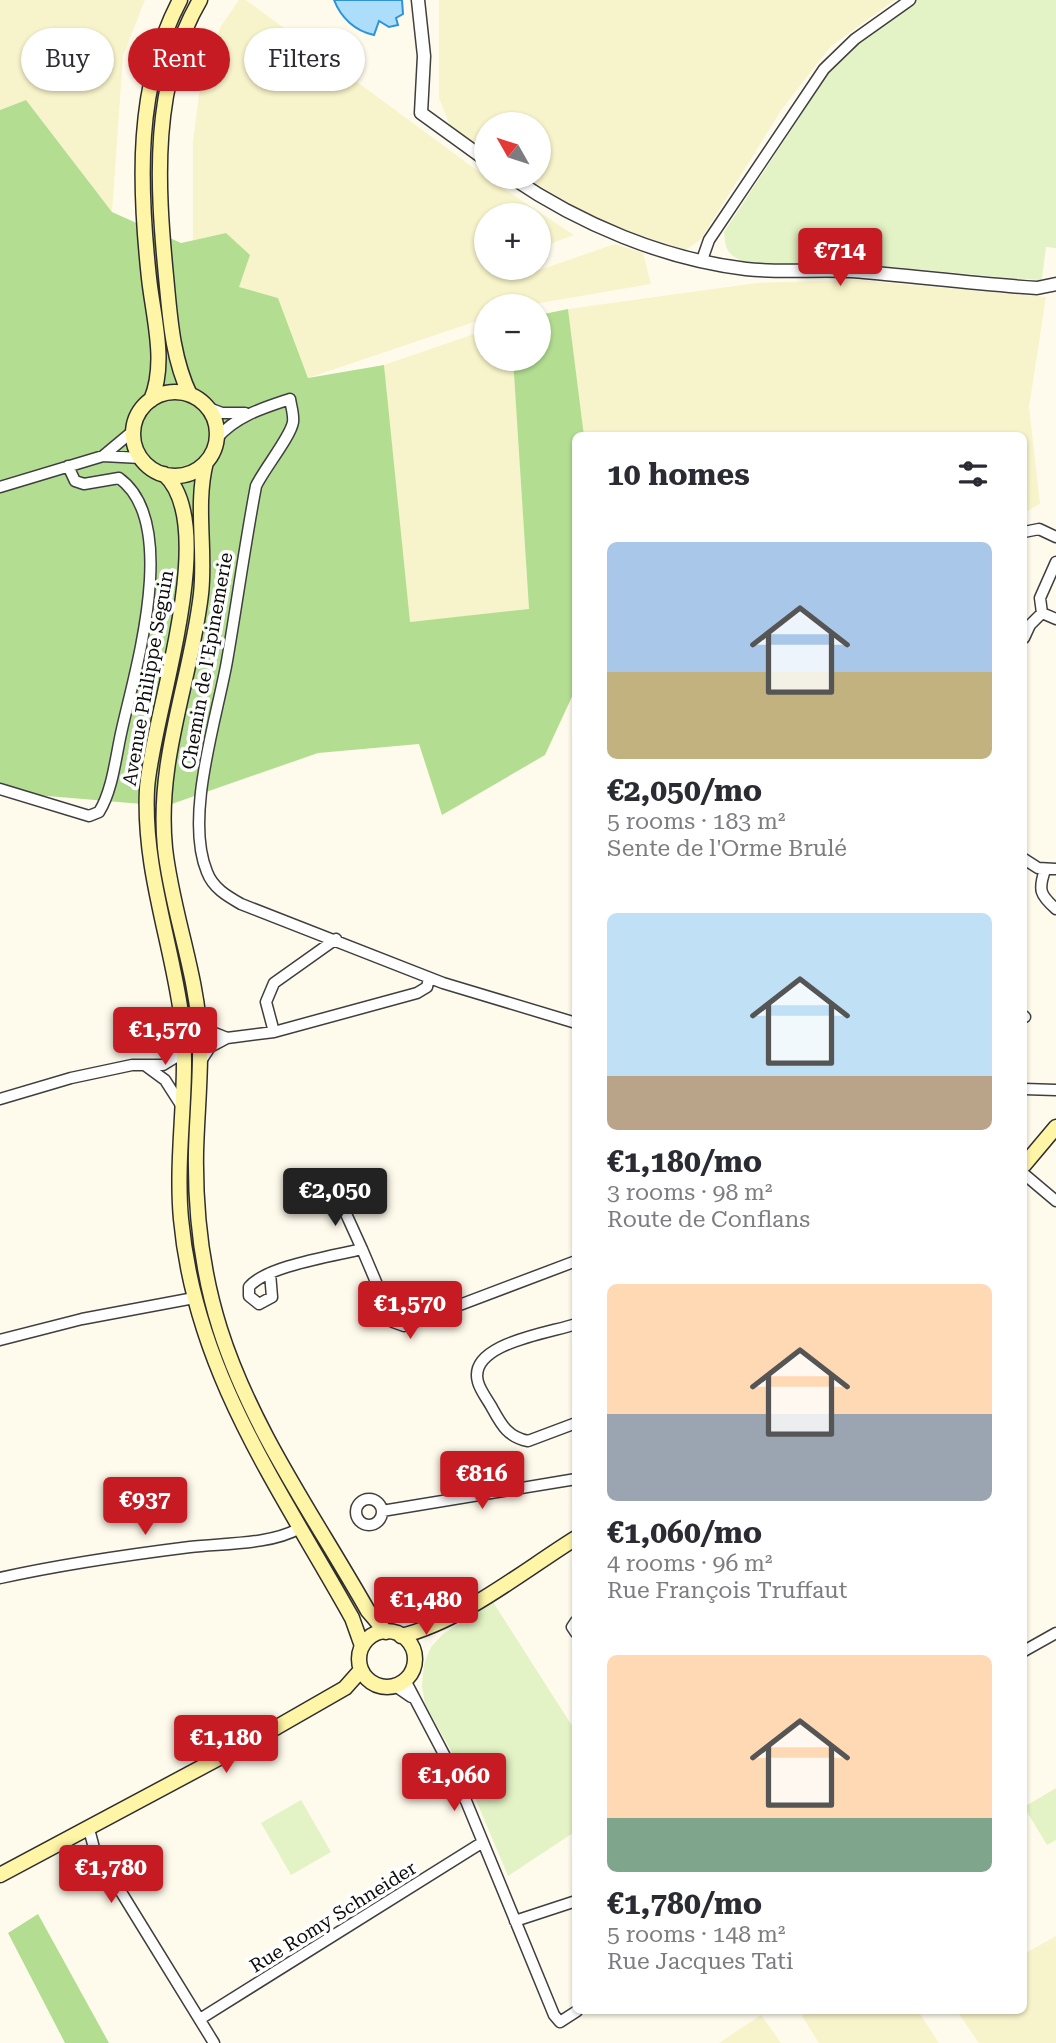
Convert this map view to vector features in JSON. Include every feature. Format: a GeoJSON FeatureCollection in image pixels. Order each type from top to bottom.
{"type":"FeatureCollection","features":[{"type":"Feature","properties":{"kind":"main road"},"geometry":{"type":"LineString","coordinates":[[151,400],[157,383],[158,357],[146,243],[144,135],[156,62],[180,0]]}},
{"type":"Feature","properties":{"kind":"main road"},"geometry":{"type":"LineString","coordinates":[[190,395],[166,393],[151,400],[139,413],[134,430],[135,445],[141,458],[164,474],[187,474],[206,462],[217,438],[216,424],[206,407],[190,395],[178,369],[172,339],[159,169],[169,78],[180,43],[200,0]]}},
{"type":"Feature","properties":{"kind":"main road","name":"Avenue Philippe Seguin"},"geometry":{"type":"LineString","coordinates":[[206,462],[201,491],[201,594],[171,735],[164,798],[168,872],[198,1018],[198,1219],[208,1281],[220,1329],[253,1412],[368,1611],[387,1632]]}},
{"type":"Feature","properties":{"kind":"main road","name":"Avenue Philippe Seguin"},"geometry":{"type":"LineString","coordinates":[[164,474],[175,486],[181,503],[187,557],[181,612],[150,754],[147,826],[150,863],[178,998],[183,1046],[180,1210],[194,1298],[229,1399],[352,1618],[362,1646]]}},
{"type":"Feature","properties":{"kind":"main road"},"geometry":{"type":"LineString","coordinates":[[1027,1148],[1056,1115]]}},
{"type":"Feature","properties":{"kind":"main road"},"geometry":{"type":"LineString","coordinates":[[1027,1161],[1056,1127]]}},
{"type":"Feature","properties":{"kind":"main road"},"geometry":{"type":"LineString","coordinates":[[401,1636],[432,1626],[454,1615],[572,1541]]}},
{"type":"Feature","properties":{"kind":"main road"},"geometry":{"type":"LineString","coordinates":[[345,1688],[400,1683],[423,1643],[454,1615]]}},
{"type":"Feature","properties":{"kind":"main road"},"geometry":{"type":"LineString","coordinates":[[374,1684],[361,1670],[359,1658],[362,1646],[372,1636],[387,1632],[401,1636],[413,1650],[415,1659]]}},
{"type":"Feature","properties":{"kind":"main road"},"geometry":{"type":"LineString","coordinates":[[0,1875],[345,1688],[361,1670]]}},
{"type":"Feature","properties":{"kind":"street"},"geometry":{"type":"LineString","coordinates":[[418,0],[424,56],[421,113],[474,151]]}},
{"type":"Feature","properties":{"kind":"street"},"geometry":{"type":"LineString","coordinates":[[702,260],[709,240],[824,68],[855,39],[910,0]]}},
{"type":"Feature","properties":{"kind":"street"},"geometry":{"type":"LineString","coordinates":[[529,189],[597,226],[702,260],[775,272],[848,271],[1011,286],[1054,284]]}},
{"type":"Feature","properties":{"kind":"street","name":"Chemin de l'Epinemerie"},"geometry":{"type":"LineString","coordinates":[[251,412],[290,399],[293,421],[287,438],[267,463],[256,486],[226,664],[206,748],[199,825],[206,870],[223,893],[241,904],[336,939],[429,978],[572,1022]]}},
{"type":"Feature","properties":{"kind":"street"},"geometry":{"type":"LineString","coordinates":[[206,407],[222,413],[251,412]]}},
{"type":"Feature","properties":{"kind":"street"},"geometry":{"type":"LineString","coordinates":[[217,438],[229,425],[251,412]]}},
{"type":"Feature","properties":{"kind":"street"},"geometry":{"type":"LineString","coordinates":[[103,456],[134,430]]}},
{"type":"Feature","properties":{"kind":"street"},"geometry":{"type":"LineString","coordinates":[[0,487],[103,456],[141,458]]}},
{"type":"Feature","properties":{"kind":"street"},"geometry":{"type":"LineString","coordinates":[[0,789],[89,816],[99,812],[133,680],[151,585],[151,558],[141,507],[132,487],[118,478],[85,484],[75,481],[68,466]]}},
{"type":"Feature","properties":{"kind":"street"},"geometry":{"type":"LineString","coordinates":[[1027,531],[1039,529],[1056,537]]}},
{"type":"Feature","properties":{"kind":"street"},"geometry":{"type":"LineString","coordinates":[[1042,613],[1040,598],[1056,562]]}},
{"type":"Feature","properties":{"kind":"street"},"geometry":{"type":"LineString","coordinates":[[1042,613],[1056,619]]}},
{"type":"Feature","properties":{"kind":"street"},"geometry":{"type":"LineString","coordinates":[[1027,632],[1042,613]]}},
{"type":"Feature","properties":{"kind":"street"},"geometry":{"type":"LineString","coordinates":[[1027,860],[1050,870],[1039,888],[1041,897],[1056,909]]}},
{"type":"Feature","properties":{"kind":"street"},"geometry":{"type":"LineString","coordinates":[[274,1032],[266,1002],[274,983],[336,939]]}},
{"type":"Feature","properties":{"kind":"street"},"geometry":{"type":"LineString","coordinates":[[200,1064],[210,1047],[227,1038],[274,1032],[417,993],[427,987],[429,978]]}},
{"type":"Feature","properties":{"kind":"street"},"geometry":{"type":"LineString","coordinates":[[198,1018],[212,1032],[227,1038]]}},
{"type":"Feature","properties":{"kind":"street"},"geometry":{"type":"LineString","coordinates":[[0,1099],[71,1078],[132,1065],[168,1063],[183,1046]]}},
{"type":"Feature","properties":{"kind":"street"},"geometry":{"type":"LineString","coordinates":[[146,1066],[167,1082],[181,1106]]}},
{"type":"Feature","properties":{"kind":"street"},"geometry":{"type":"LineString","coordinates":[[1027,1089],[1056,1090]]}},
{"type":"Feature","properties":{"kind":"street"},"geometry":{"type":"LineString","coordinates":[[1040,1090],[1056,1096]]}},
{"type":"Feature","properties":{"kind":"street"},"geometry":{"type":"LineString","coordinates":[[1027,1177],[1056,1201]]}},
{"type":"Feature","properties":{"kind":"street"},"geometry":{"type":"LineString","coordinates":[[337,1194],[393,1322],[404,1326],[572,1263]]}},
{"type":"Feature","properties":{"kind":"street"},"geometry":{"type":"LineString","coordinates":[[270,1273],[362,1249]]}},
{"type":"Feature","properties":{"kind":"street"},"geometry":{"type":"LineString","coordinates":[[0,1340],[82,1319],[194,1298]]}},
{"type":"Feature","properties":{"kind":"street"},"geometry":{"type":"LineString","coordinates":[[572,1325],[497,1349],[483,1359],[477,1373],[481,1389],[510,1435],[528,1441],[572,1424]]}},
{"type":"Feature","properties":{"kind":"street"},"geometry":{"type":"LineString","coordinates":[[382,1511],[572,1480]]}},
{"type":"Feature","properties":{"kind":"street"},"geometry":{"type":"LineString","coordinates":[[0,1578],[130,1555],[290,1534],[300,1528]]}},
{"type":"Feature","properties":{"kind":"street"},"geometry":{"type":"LineString","coordinates":[[1027,1649],[1056,1633]]}},
{"type":"Feature","properties":{"kind":"street"},"geometry":{"type":"LineString","coordinates":[[400,1683],[411,1697],[457,1779],[542,1992],[560,2022],[572,2014]]}},
{"type":"Feature","properties":{"kind":"street"},"geometry":{"type":"LineString","coordinates":[[89,1829],[96,1851],[214,2043]]}},
{"type":"Feature","properties":{"kind":"street","name":"Rue Romy Schneider"},"geometry":{"type":"LineString","coordinates":[[200,2019],[483,1842]]}},
{"type":"Feature","properties":{"kind":"street"},"geometry":{"type":"LineString","coordinates":[[515,1921],[572,1902]]}},
{"type":"Feature","properties":{"kind":"shaded area"},"geometry":{"type":"Polygon","coordinates":[[[0,0],[145,0],[134,28],[128,28],[128,43],[123,56],[112,212],[26,100],[0,110],[0,0]]]}},
{"type":"Feature","properties":{"kind":"shaded area"},"geometry":{"type":"Polygon","coordinates":[[[239,0],[246,0],[284,28],[244,28],[244,91],[365,91],[365,88],[474,168],[474,189],[504,189],[525,203],[474,203],[474,280],[551,280],[551,266],[615,244],[643,253],[651,284],[551,301],[551,294],[474,294],[474,322],[308,378],[278,298],[239,288],[226,233],[193,240],[193,142],[199,91],[230,91],[230,28],[220,28],[239,0]]]}},
{"type":"Feature","properties":{"kind":"shaded area"},"geometry":{"type":"Polygon","coordinates":[[[439,0],[895,0],[831,46],[782,109],[701,239],[686,250],[606,224],[545,189],[551,189],[551,112],[474,112],[474,143],[450,126],[439,98],[439,0]]]}},
{"type":"Feature","properties":{"kind":"shaded area"},"geometry":{"type":"Polygon","coordinates":[[[551,220],[574,235],[551,244],[551,220]]]}},
{"type":"Feature","properties":{"kind":"shaded area"},"geometry":{"type":"Polygon","coordinates":[[[857,280],[1046,297],[1029,407],[1040,504],[1027,511],[1027,432],[583,432],[568,309],[757,283],[857,280]]]}},
{"type":"Feature","properties":{"kind":"shaded area"},"geometry":{"type":"Polygon","coordinates":[[[474,334],[474,371],[514,371],[529,610],[409,622],[384,365],[474,334]]]}},
{"type":"Feature","properties":{"kind":"shaded area"},"geometry":{"type":"Polygon","coordinates":[[[1056,1936],[1056,2043],[979,2043],[959,2014],[1027,2014],[1027,1952],[1056,1936]]]}},
{"type":"Feature","properties":{"kind":"shaded area"},"geometry":{"type":"Polygon","coordinates":[[[920,2014],[939,2043],[819,2043],[802,2016],[920,2014]]]}},
{"type":"Feature","properties":{"kind":"shaded area"},"geometry":{"type":"Polygon","coordinates":[[[761,2015],[781,2043],[719,2043],[761,2015]]]}},
{"type":"Feature","properties":{"kind":"green space"},"geometry":{"type":"Polygon","coordinates":[[[916,0],[1056,0],[1056,248],[1046,247],[1042,278],[1011,278],[864,265],[768,265],[749,263],[730,254],[724,232],[833,66],[847,50],[916,0]]]}},
{"type":"Feature","properties":{"kind":"green space"},"geometry":{"type":"Polygon","coordinates":[[[26,100],[112,212],[181,243],[226,233],[250,255],[239,287],[278,298],[308,378],[384,365],[410,622],[529,609],[514,371],[551,371],[551,313],[568,309],[583,432],[572,432],[572,697],[545,755],[442,815],[419,744],[318,753],[166,806],[0,792],[0,110],[26,100]]]}},
{"type":"Feature","properties":{"kind":"green space"},"geometry":{"type":"Polygon","coordinates":[[[493,1602],[572,1726],[572,1834],[508,1876],[468,1781],[425,1704],[422,1686],[424,1664],[431,1647],[443,1634],[493,1602]]]}},
{"type":"Feature","properties":{"kind":"green space"},"geometry":{"type":"Polygon","coordinates":[[[1056,1788],[1056,1840],[1047,1845],[1027,1812],[1027,1805],[1056,1788]]]}},
{"type":"Feature","properties":{"kind":"green space"},"geometry":{"type":"Polygon","coordinates":[[[301,1800],[331,1852],[291,1875],[261,1823],[301,1800]]]}},
{"type":"Feature","properties":{"kind":"green space"},"geometry":{"type":"Polygon","coordinates":[[[38,1914],[109,2043],[65,2043],[8,1933],[38,1914]]]}},
{"type":"Feature","properties":{"kind":"water"},"geometry":{"type":"Polygon","coordinates":[[[334,0],[402,0],[403,14],[396,18],[398,25],[389,27],[379,21],[374,35],[365,32],[365,28],[358,28],[349,23],[334,0]]]}}]}
